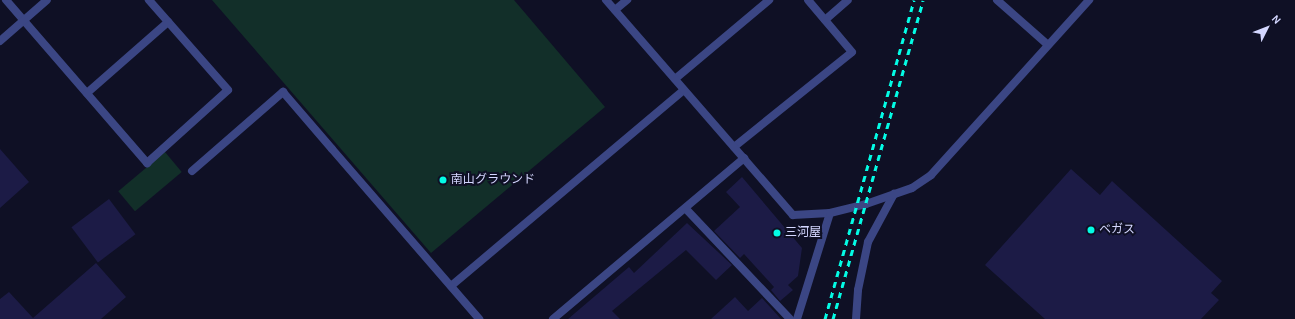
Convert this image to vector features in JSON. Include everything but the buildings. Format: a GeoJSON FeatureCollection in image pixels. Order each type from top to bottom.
{"type":"FeatureCollection","features":[{"type":"Feature","properties":{"kind":"street"},"geometry":{"type":"LineString","coordinates":[[6,0],[147,162],[228,90],[150,0]]}},
{"type":"Feature","properties":{"kind":"street"},"geometry":{"type":"LineString","coordinates":[[0,41],[47,0]]}},
{"type":"Feature","properties":{"kind":"street"},"geometry":{"type":"LineString","coordinates":[[606,0],[794,215],[830,213],[894,194],[931,175],[1089,0]]}},
{"type":"Feature","properties":{"kind":"street"},"geometry":{"type":"LineString","coordinates":[[615,10],[627,0]]}},
{"type":"Feature","properties":{"kind":"street"},"geometry":{"type":"LineString","coordinates":[[675,79],[769,0]]}},
{"type":"Feature","properties":{"kind":"street"},"geometry":{"type":"LineString","coordinates":[[734,147],[852,52],[808,0]]}},
{"type":"Feature","properties":{"kind":"street"},"geometry":{"type":"LineString","coordinates":[[825,20],[848,0]]}},
{"type":"Feature","properties":{"kind":"street"},"geometry":{"type":"LineString","coordinates":[[998,0],[1048,45]]}},
{"type":"Feature","properties":{"kind":"street"},"geometry":{"type":"LineString","coordinates":[[87,93],[168,22]]}},
{"type":"Feature","properties":{"kind":"street"},"geometry":{"type":"LineString","coordinates":[[451,286],[684,90]]}},
{"type":"Feature","properties":{"kind":"street"},"geometry":{"type":"LineString","coordinates":[[192,171],[283,92],[479,319]]}},
{"type":"Feature","properties":{"kind":"street"},"geometry":{"type":"LineString","coordinates":[[553,319],[686,209],[744,158]]}},
{"type":"Feature","properties":{"kind":"street"},"geometry":{"type":"LineString","coordinates":[[856,319],[858,290],[868,242],[894,194]]}},
{"type":"Feature","properties":{"kind":"street"},"geometry":{"type":"LineString","coordinates":[[686,209],[790,319]]}},
{"type":"Feature","properties":{"kind":"street"},"geometry":{"type":"LineString","coordinates":[[797,319],[830,213]]}},
{"type":"Feature","properties":{"kind":"green space","name":"南山グラウンド"},"geometry":{"type":"Polygon","coordinates":[[[212,0],[514,0],[605,107],[431,253],[212,0]]]}},
{"type":"Feature","properties":{"kind":"green space"},"geometry":{"type":"Polygon","coordinates":[[[165,152],[182,172],[135,211],[118,191],[165,152]]]}},
{"type":"Feature","properties":{"kind":"railway"},"geometry":{"type":"LineString","coordinates":[[825,319],[914,0]]}},
{"type":"Feature","properties":{"kind":"railway"},"geometry":{"type":"LineString","coordinates":[[833,319],[923,0]]}},
{"type":"Feature","properties":{"kind":"place","name":"南山グラウンド"},"geometry":{"type":"Point","coordinates":[443,180]}},
{"type":"Feature","properties":{"kind":"place","name":"ベガス"},"geometry":{"type":"Point","coordinates":[1091,230]}},
{"type":"Feature","properties":{"kind":"place","name":"三河屋"},"geometry":{"type":"Point","coordinates":[777,233]}}]}
